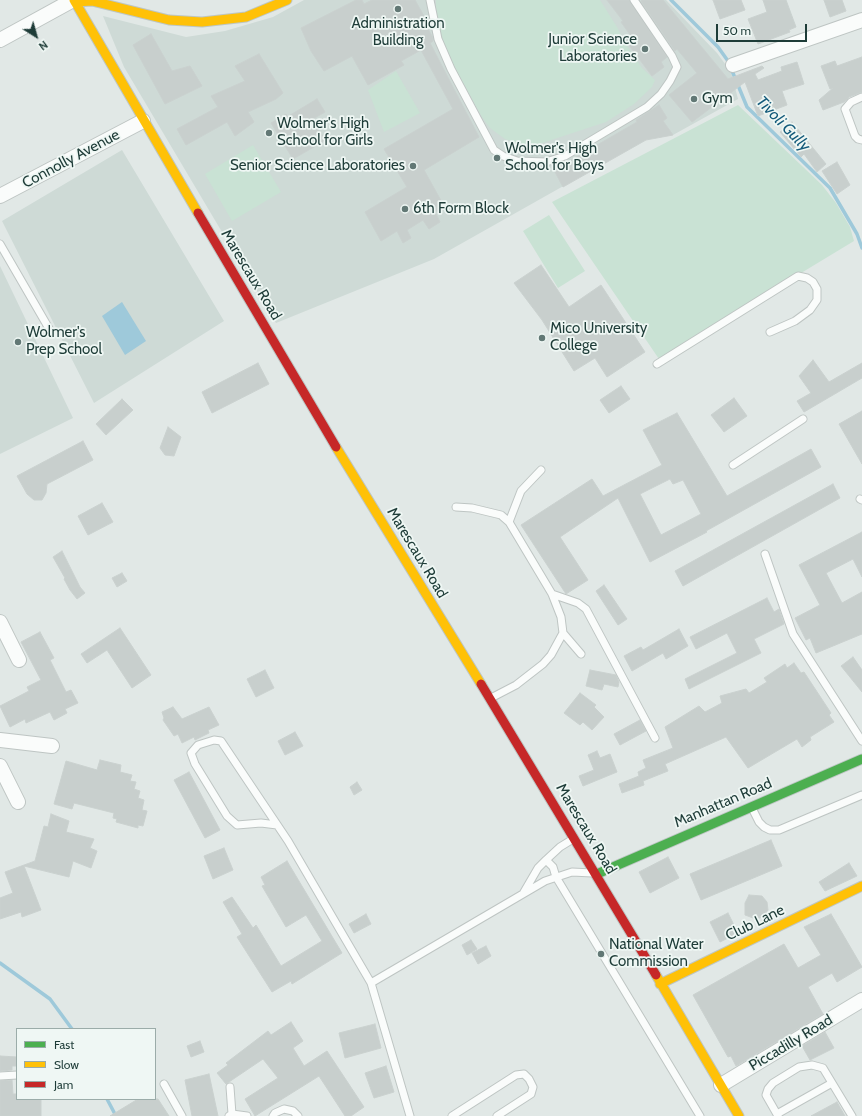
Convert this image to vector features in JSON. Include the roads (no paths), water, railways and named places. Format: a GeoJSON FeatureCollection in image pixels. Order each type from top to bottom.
{"type":"FeatureCollection","features":[{"type":"Feature","properties":{"kind":"main road"},"geometry":{"type":"LineString","coordinates":[[74,1],[92,1],[169,20],[202,22],[246,17],[286,0]]}},
{"type":"Feature","properties":{"kind":"main road","name":"Marescaux Road"},"geometry":{"type":"LineString","coordinates":[[74,1],[143,122],[335,445],[575,839],[739,1116]]}},
{"type":"Feature","properties":{"kind":"main road","name":"Manhattan Road"},"geometry":{"type":"LineString","coordinates":[[596,874],[862,759]]}},
{"type":"Feature","properties":{"kind":"main road","name":"Club Lane"},"geometry":{"type":"LineString","coordinates":[[660,984],[862,886]]}},
{"type":"Feature","properties":{"kind":"street"},"geometry":{"type":"LineString","coordinates":[[0,40],[74,1]]}},
{"type":"Feature","properties":{"kind":"street"},"geometry":{"type":"LineString","coordinates":[[733,65],[862,20]]}},
{"type":"Feature","properties":{"kind":"street","name":"Connolly Avenue"},"geometry":{"type":"LineString","coordinates":[[0,196],[143,122]]}},
{"type":"Feature","properties":{"kind":"street"},"geometry":{"type":"LineString","coordinates":[[0,622],[19,660]]}},
{"type":"Feature","properties":{"kind":"street"},"geometry":{"type":"LineString","coordinates":[[0,740],[52,746]]}},
{"type":"Feature","properties":{"kind":"street"},"geometry":{"type":"LineString","coordinates":[[0,766],[18,802]]}},
{"type":"Feature","properties":{"kind":"street","name":"Piccadilly Road"},"geometry":{"type":"LineString","coordinates":[[720,1085],[862,1000]]}},
{"type":"Feature","properties":{"kind":"lane"},"geometry":{"type":"LineString","coordinates":[[430,0],[438,39],[451,70],[494,150],[503,156],[517,161],[546,162],[565,156],[647,108],[661,94],[670,81],[677,67],[672,56],[634,0]]}},
{"type":"Feature","properties":{"kind":"lane"},"geometry":{"type":"LineString","coordinates":[[862,97],[851,102],[846,109],[855,136],[862,140]]}},
{"type":"Feature","properties":{"kind":"lane"},"geometry":{"type":"LineString","coordinates":[[0,244],[51,332]]}},
{"type":"Feature","properties":{"kind":"lane"},"geometry":{"type":"LineString","coordinates":[[657,364],[798,276],[807,278],[813,282],[817,289],[817,300],[810,310],[795,321],[770,332]]}},
{"type":"Feature","properties":{"kind":"lane"},"geometry":{"type":"LineString","coordinates":[[733,465],[804,419]]}},
{"type":"Feature","properties":{"kind":"lane"},"geometry":{"type":"LineString","coordinates":[[509,522],[522,491],[541,470]]}},
{"type":"Feature","properties":{"kind":"lane"},"geometry":{"type":"LineString","coordinates":[[456,507],[472,508],[501,515],[509,522],[552,594],[562,617],[563,633],[558,644],[543,664],[516,684],[489,699]]}},
{"type":"Feature","properties":{"kind":"lane"},"geometry":{"type":"LineString","coordinates":[[765,554],[793,634],[862,741]]}},
{"type":"Feature","properties":{"kind":"lane"},"geometry":{"type":"LineString","coordinates":[[552,594],[578,603],[586,609],[656,738]]}},
{"type":"Feature","properties":{"kind":"lane"},"geometry":{"type":"LineString","coordinates":[[563,633],[582,654]]}},
{"type":"Feature","properties":{"kind":"lane"},"geometry":{"type":"LineString","coordinates":[[277,825],[261,823],[237,825],[227,816],[195,764],[191,752],[198,745],[214,740],[221,741],[288,841],[371,983],[410,1116]]}},
{"type":"Feature","properties":{"kind":"lane"},"geometry":{"type":"LineString","coordinates":[[751,806],[758,822],[770,830],[779,830],[862,795]]}},
{"type":"Feature","properties":{"kind":"lane"},"geometry":{"type":"LineString","coordinates":[[524,892],[538,868],[560,847],[575,839]]}},
{"type":"Feature","properties":{"kind":"lane"},"geometry":{"type":"LineString","coordinates":[[546,860],[554,867],[556,877],[700,1116]]}},
{"type":"Feature","properties":{"kind":"lane"},"geometry":{"type":"LineString","coordinates":[[371,983],[506,905],[524,892],[556,877],[572,872],[596,874]]}},
{"type":"Feature","properties":{"kind":"lane"},"geometry":{"type":"LineString","coordinates":[[832,1083],[778,1115],[766,1095],[768,1089],[773,1083],[799,1067],[812,1065],[823,1068],[852,1116]]}},
{"type":"Feature","properties":{"kind":"lane"},"geometry":{"type":"LineString","coordinates":[[452,1116],[516,1075],[524,1074],[529,1079],[533,1087],[531,1094],[497,1116]]}},
{"type":"Feature","properties":{"kind":"lane"},"geometry":{"type":"LineString","coordinates":[[0,1076],[16,1075]]}},
{"type":"Feature","properties":{"kind":"lane"},"geometry":{"type":"LineString","coordinates":[[164,1084],[182,1116]]}},
{"type":"Feature","properties":{"kind":"lane"},"geometry":{"type":"LineString","coordinates":[[230,1087],[230,1115],[247,1116]]}},
{"type":"Feature","properties":{"kind":"lane"},"geometry":{"type":"LineString","coordinates":[[274,1116],[275,1113],[284,1109],[293,1111],[298,1116]]}},
{"type":"Feature","properties":{"kind":"water"},"geometry":{"type":"Polygon","coordinates":[[[122,302],[146,341],[125,355],[102,316],[122,302]]]}},
{"type":"Feature","properties":{"kind":"waterway","name":"Tivoli Gully"},"geometry":{"type":"LineString","coordinates":[[671,0],[718,47],[728,61],[747,107],[830,188],[857,234],[862,248]]}},
{"type":"Feature","properties":{"kind":"waterway"},"geometry":{"type":"LineString","coordinates":[[0,963],[50,999],[71,1028]]}},
{"type":"Feature","properties":{"kind":"waterway"},"geometry":{"type":"LineString","coordinates":[[108,1100],[116,1116]]}},
{"type":"Feature","properties":{"kind":"place","name":"Administration Building"},"geometry":{"type":"Point","coordinates":[398,9]}},
{"type":"Feature","properties":{"kind":"place","name":"Junior Science Laboratories"},"geometry":{"type":"Point","coordinates":[645,49]}},
{"type":"Feature","properties":{"kind":"place","name":"Gym"},"geometry":{"type":"Point","coordinates":[694,99]}},
{"type":"Feature","properties":{"kind":"place","name":"Wolmer's High School for Girls"},"geometry":{"type":"Point","coordinates":[269,133]}},
{"type":"Feature","properties":{"kind":"place","name":"Wolmer's High School for Boys"},"geometry":{"type":"Point","coordinates":[497,158]}},
{"type":"Feature","properties":{"kind":"place","name":"Senior Science Laboratories"},"geometry":{"type":"Point","coordinates":[413,166]}},
{"type":"Feature","properties":{"kind":"place","name":"6th Form Block"},"geometry":{"type":"Point","coordinates":[405,209]}},
{"type":"Feature","properties":{"kind":"place","name":"Mico University College"},"geometry":{"type":"Point","coordinates":[542,338]}},
{"type":"Feature","properties":{"kind":"place","name":"Wolmer's Prep School"},"geometry":{"type":"Point","coordinates":[18,342]}},
{"type":"Feature","properties":{"kind":"place","name":"National Water Commission"},"geometry":{"type":"Point","coordinates":[601,954]}}]}
